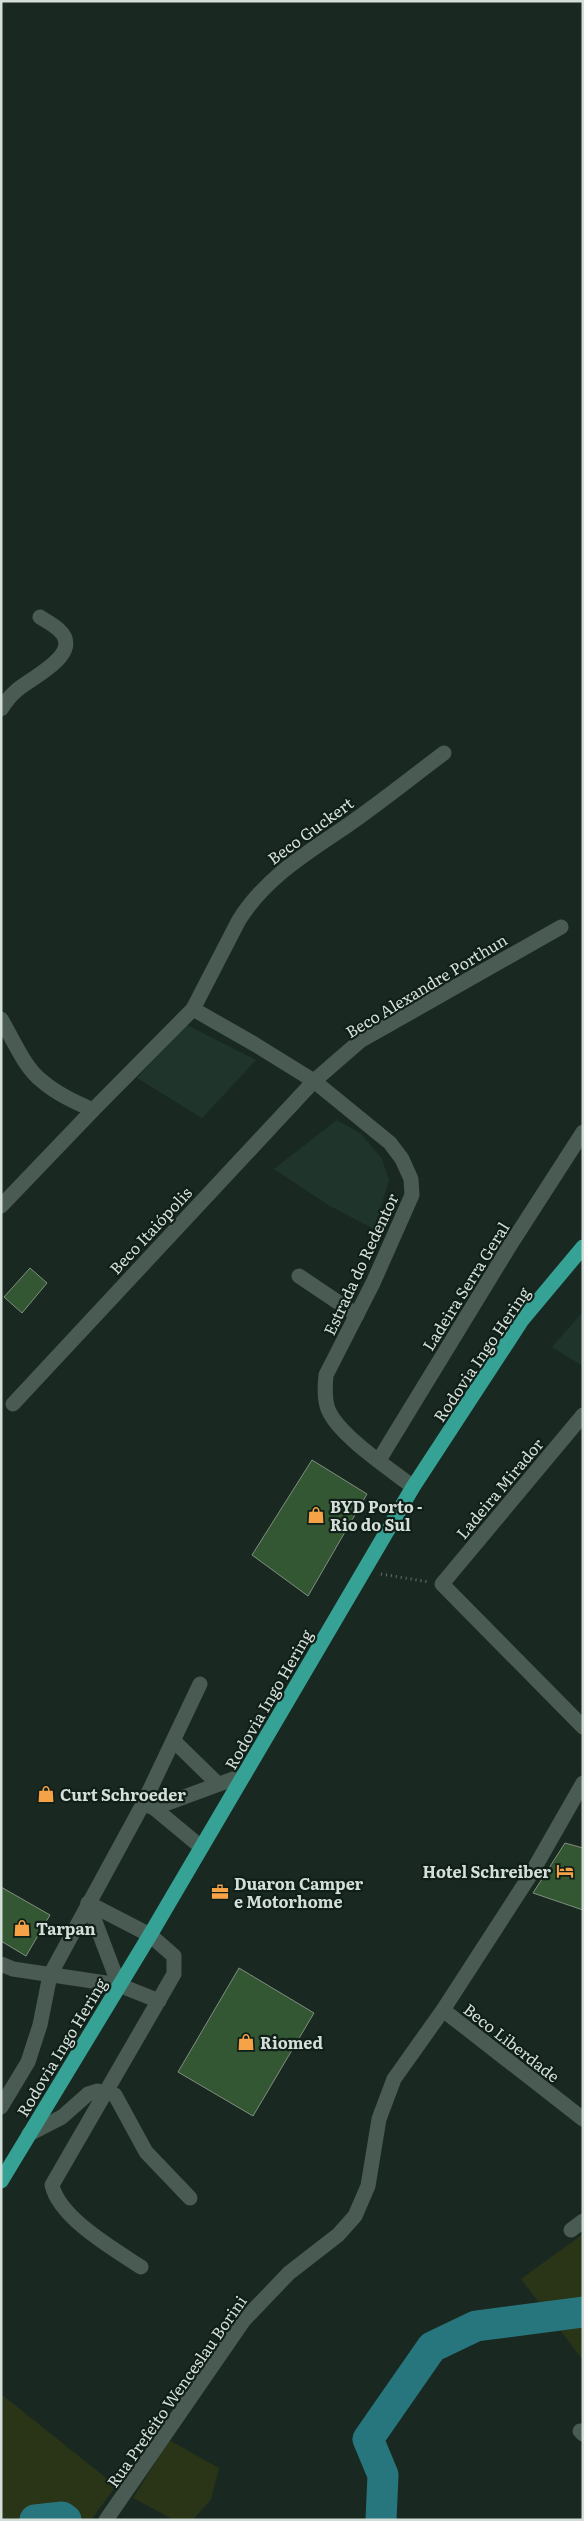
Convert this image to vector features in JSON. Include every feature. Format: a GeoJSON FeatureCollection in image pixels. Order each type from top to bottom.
{"type":"FeatureCollection","features":[{"type":"Feature","properties":{"kind":"highway","name":"Rodovia Ingo Hering"},"geometry":{"type":"LineString","coordinates":[[1,2181],[150,1935],[413,1487],[522,1320],[583,1247]]}},
{"type":"Feature","properties":{"kind":"street"},"geometry":{"type":"LineString","coordinates":[[1,709],[16,691],[53,664],[64,652],[66,641],[60,630],[40,617]]}},
{"type":"Feature","properties":{"kind":"street","name":"Beco Guckert"},"geometry":{"type":"LineString","coordinates":[[192,1009],[238,920],[247,906],[274,878],[288,864],[348,824],[444,753]]}},
{"type":"Feature","properties":{"kind":"street","name":"Beco Alexandre Porthun"},"geometry":{"type":"LineString","coordinates":[[314,1081],[360,1041],[560,927]]}},
{"type":"Feature","properties":{"kind":"street"},"geometry":{"type":"LineString","coordinates":[[1,1206],[192,1009]]}},
{"type":"Feature","properties":{"kind":"street","name":"Estrada do Redentor"},"geometry":{"type":"LineString","coordinates":[[192,1009],[256,1044],[314,1081],[390,1143],[402,1159],[412,1179],[412,1196],[357,1315],[326,1374],[324,1391],[328,1410],[340,1429],[413,1487]]}},
{"type":"Feature","properties":{"kind":"street"},"geometry":{"type":"LineString","coordinates":[[1,1019],[26,1062],[40,1080],[57,1092],[93,1110]]}},
{"type":"Feature","properties":{"kind":"street","name":"Beco Itaiópolis"},"geometry":{"type":"LineString","coordinates":[[13,1404],[314,1081]]}},
{"type":"Feature","properties":{"kind":"street","name":"Ladeira Serra Geral"},"geometry":{"type":"LineString","coordinates":[[379,1460],[504,1255],[583,1132]]}},
{"type":"Feature","properties":{"kind":"street"},"geometry":{"type":"LineString","coordinates":[[299,1276],[357,1315]]}},
{"type":"Feature","properties":{"kind":"street","name":"Ladeira Mirador"},"geometry":{"type":"LineString","coordinates":[[442,1584],[583,1415]]}},
{"type":"Feature","properties":{"kind":"street"},"geometry":{"type":"LineString","coordinates":[[442,1584],[583,1727]]}},
{"type":"Feature","properties":{"kind":"street"},"geometry":{"type":"LineString","coordinates":[[1,2107],[28,2062],[40,2025],[50,1975],[88,1903],[149,1806],[174,1741],[200,1684]]}},
{"type":"Feature","properties":{"kind":"street"},"geometry":{"type":"LineString","coordinates":[[174,1741],[218,1784]]}},
{"type":"Feature","properties":{"kind":"street"},"geometry":{"type":"LineString","coordinates":[[149,1806],[244,1776]]}},
{"type":"Feature","properties":{"kind":"street","name":"Rua Prefeito Wenceslau Borini"},"geometry":{"type":"LineString","coordinates":[[108,2518],[244,2320],[289,2273],[338,2235],[355,2216],[368,2186],[379,2119],[388,2092],[403,2065],[443,2010],[531,1874],[583,1783]]}},
{"type":"Feature","properties":{"kind":"street"},"geometry":{"type":"LineString","coordinates":[[149,1806],[201,1847]]}},
{"type":"Feature","properties":{"kind":"street"},"geometry":{"type":"LineString","coordinates":[[88,1903],[150,1935],[174,1956],[174,1974],[104,2092],[52,2185],[54,2194],[88,2233],[141,2268]]}},
{"type":"Feature","properties":{"kind":"street"},"geometry":{"type":"LineString","coordinates":[[88,1903],[119,1986]]}},
{"type":"Feature","properties":{"kind":"street"},"geometry":{"type":"LineString","coordinates":[[1,1964],[50,1975],[119,1986],[159,2001]]}},
{"type":"Feature","properties":{"kind":"street","name":"Beco Liberdade"},"geometry":{"type":"LineString","coordinates":[[443,2010],[583,2119]]}},
{"type":"Feature","properties":{"kind":"street"},"geometry":{"type":"LineString","coordinates":[[29,2134],[62,2117],[88,2094],[98,2091],[115,2095],[146,2152],[190,2198]]}},
{"type":"Feature","properties":{"kind":"path"},"geometry":{"type":"LineString","coordinates":[[362,1571],[442,1584]]}},
{"type":"Feature","properties":{"kind":"shaded area"},"geometry":{"type":"Polygon","coordinates":[[[187,1025],[256,1060],[202,1118],[137,1078],[187,1025]]]}},
{"type":"Feature","properties":{"kind":"shaded area"},"geometry":{"type":"Polygon","coordinates":[[[337,1120],[361,1134],[382,1159],[389,1180],[374,1229],[330,1206],[274,1169],[337,1120]]]}},
{"type":"Feature","properties":{"kind":"shaded area"},"geometry":{"type":"Polygon","coordinates":[[[583,1312],[583,1366],[552,1347],[583,1312]]]}},
{"type":"Feature","properties":{"kind":"green space"},"geometry":{"type":"Polygon","coordinates":[[[583,2234],[583,2360],[521,2279],[583,2234]]]}},
{"type":"Feature","properties":{"kind":"green space"},"geometry":{"type":"Polygon","coordinates":[[[1,2394],[116,2486],[91,2520],[1,2520],[1,2394]]]}},
{"type":"Feature","properties":{"kind":"green space"},"geometry":{"type":"Polygon","coordinates":[[[169,2440],[219,2468],[211,2499],[193,2520],[174,2520],[133,2498],[169,2440]]]}},
{"type":"Feature","properties":{"kind":"building"},"geometry":{"type":"Polygon","coordinates":[[[30,1268],[47,1283],[22,1313],[4,1297],[30,1268]]]}},
{"type":"Feature","properties":{"kind":"building","name":"BYD Porto - Rio do Sul"},"geometry":{"type":"Polygon","coordinates":[[[312,1460],[367,1494],[308,1596],[252,1555],[312,1460]]]}},
{"type":"Feature","properties":{"kind":"building","name":"Hotel Schreiber"},"geometry":{"type":"Polygon","coordinates":[[[565,1843],[583,1848],[583,1910],[533,1893],[565,1843]]]}},
{"type":"Feature","properties":{"kind":"building","name":"Tarpan"},"geometry":{"type":"Polygon","coordinates":[[[1,1887],[50,1915],[26,1956],[1,1941],[1,1887]]]}},
{"type":"Feature","properties":{"kind":"building","name":"Riomed"},"geometry":{"type":"Polygon","coordinates":[[[239,1968],[314,2013],[253,2116],[178,2072],[239,1968]]]}},
{"type":"Feature","properties":{"kind":"waterway"},"geometry":{"type":"LineString","coordinates":[[381,2520],[383,2475],[368,2439],[432,2347],[476,2326],[583,2312]]}},
{"type":"Feature","properties":{"kind":"waterway"},"geometry":{"type":"LineString","coordinates":[[35,2520],[62,2517],[66,2520]]}},
{"type":"Feature","properties":{"kind":"place","name":"BYD Porto - Rio do Sul"},"geometry":{"type":"Point","coordinates":[316,1515]}},
{"type":"Feature","properties":{"kind":"place","name":"Curt Schroeder"},"geometry":{"type":"Point","coordinates":[46,1794]}},
{"type":"Feature","properties":{"kind":"place","name":"Hotel Schreiber"},"geometry":{"type":"Point","coordinates":[565,1871]}},
{"type":"Feature","properties":{"kind":"place","name":"Duaron Camper e Motorhome"},"geometry":{"type":"Point","coordinates":[220,1892]}},
{"type":"Feature","properties":{"kind":"place","name":"Tarpan"},"geometry":{"type":"Point","coordinates":[22,1928]}},
{"type":"Feature","properties":{"kind":"place","name":"Riomed"},"geometry":{"type":"Point","coordinates":[246,2042]}}]}
